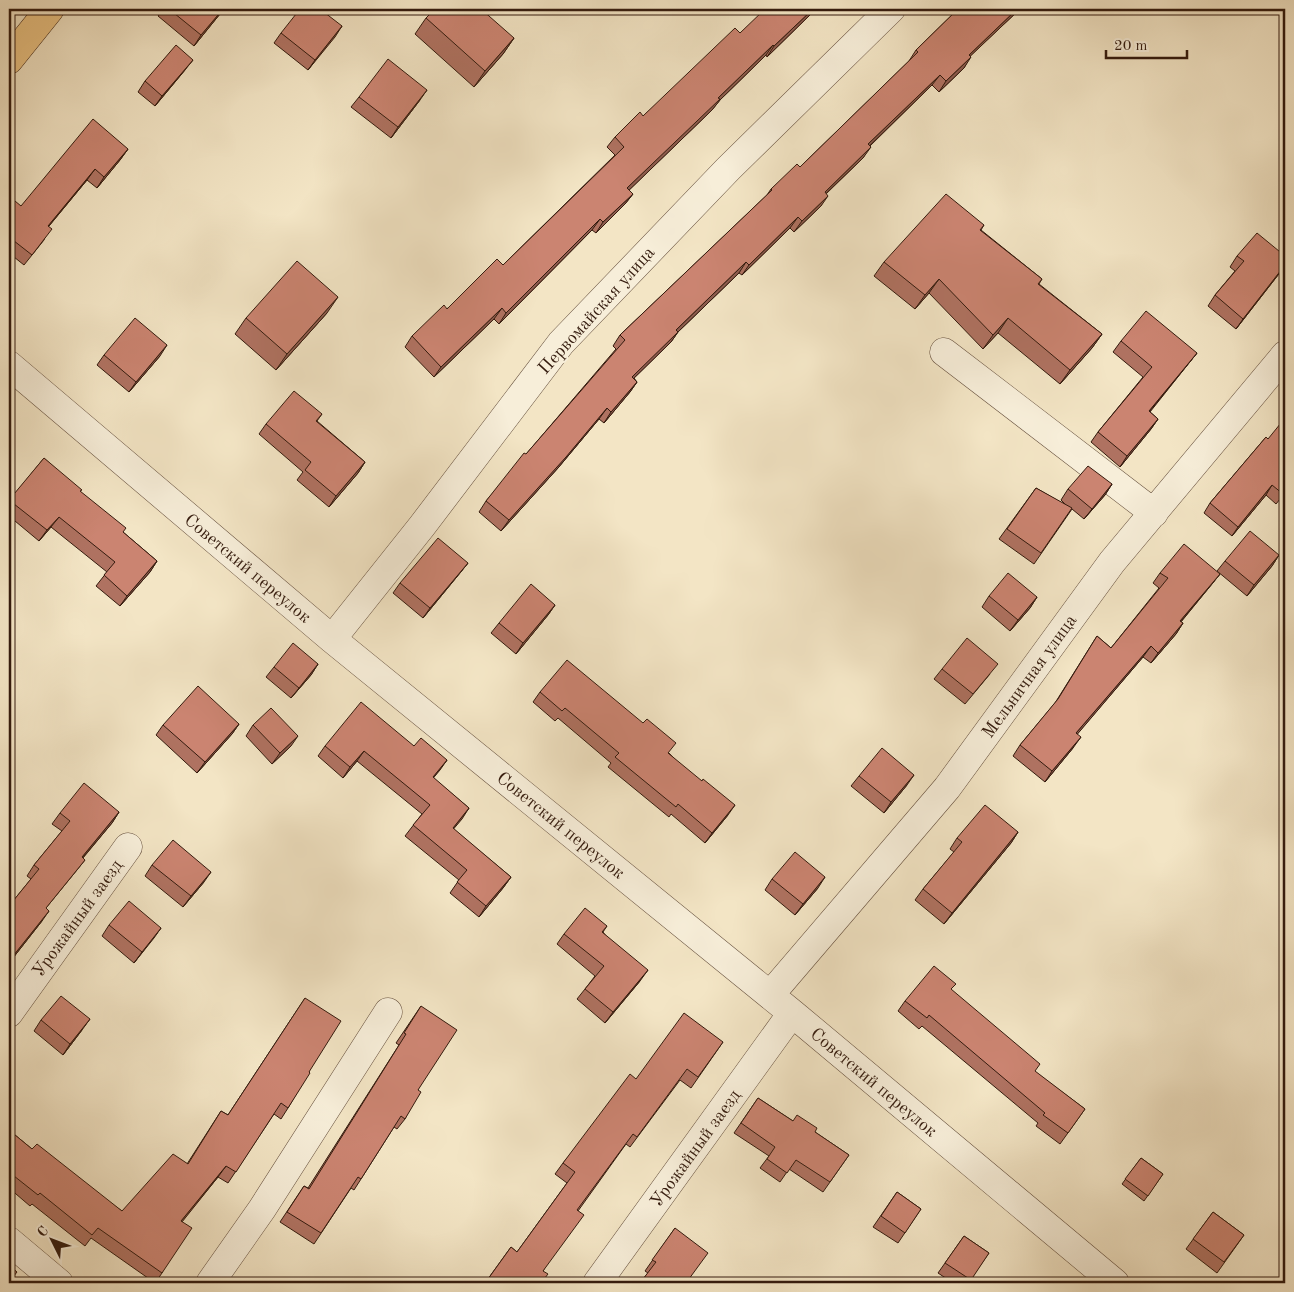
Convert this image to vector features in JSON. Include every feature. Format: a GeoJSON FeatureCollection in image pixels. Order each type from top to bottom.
{"type":"FeatureCollection","features":[{"type":"Feature","properties":{"kind":"main road"},"geometry":{"type":"LineString","coordinates":[[9,60],[50,9]]}},
{"type":"Feature","properties":{"kind":"street","name":"Первомайская улица"},"geometry":{"type":"LineString","coordinates":[[332,639],[422,526],[561,343],[728,169],[891,9]]}},
{"type":"Feature","properties":{"kind":"street"},"geometry":{"type":"LineString","coordinates":[[944,352],[1154,513]]}},
{"type":"Feature","properties":{"kind":"street","name":"Мельничная улица"},"geometry":{"type":"LineString","coordinates":[[770,995],[947,788],[1112,562],[1285,355]]}},
{"type":"Feature","properties":{"kind":"street","name":"Советский переулок"},"geometry":{"type":"LineString","coordinates":[[9,365],[332,639],[770,995],[1115,1283]]}},
{"type":"Feature","properties":{"kind":"street","name":"Урожайный заезд"},"geometry":{"type":"LineString","coordinates":[[9,1013],[128,847]]}},
{"type":"Feature","properties":{"kind":"street"},"geometry":{"type":"LineString","coordinates":[[210,1283],[262,1210],[388,1012]]}},
{"type":"Feature","properties":{"kind":"street","name":"Урожайный заезд"},"geometry":{"type":"LineString","coordinates":[[598,1283],[792,1014]]}},
{"type":"Feature","properties":{"kind":"street"},"geometry":{"type":"LineString","coordinates":[[9,1241],[59,1283]]}},
{"type":"Feature","properties":{"kind":"building"},"geometry":{"type":"Polygon","coordinates":[[[169,9],[223,9],[201,35],[169,9]]]}},
{"type":"Feature","properties":{"kind":"building"},"geometry":{"type":"Polygon","coordinates":[[[300,9],[320,9],[342,26],[315,60],[281,33],[300,9]]]}},
{"type":"Feature","properties":{"kind":"building"},"geometry":{"type":"Polygon","coordinates":[[[435,9],[481,9],[514,38],[485,71],[426,18],[435,9]]]}},
{"type":"Feature","properties":{"kind":"building"},"geometry":{"type":"Polygon","coordinates":[[[765,9],[813,9],[773,45],[627,188],[633,194],[603,222],[600,219],[506,313],[502,308],[441,367],[412,336],[444,305],[447,309],[497,259],[503,265],[624,147],[615,137],[640,112],[643,116],[735,28],[740,33],[765,9]]]}},
{"type":"Feature","properties":{"kind":"building"},"geometry":{"type":"Polygon","coordinates":[[[958,9],[1017,9],[969,55],[971,57],[946,81],[940,75],[868,144],[871,147],[825,192],[828,196],[802,221],[798,217],[749,265],[746,262],[676,330],[678,332],[632,377],[637,382],[611,412],[607,408],[509,520],[486,501],[524,453],[526,454],[625,340],[620,335],[797,164],[800,167],[918,52],[916,50],[958,9]]]}},
{"type":"Feature","properties":{"kind":"building"},"geometry":{"type":"Polygon","coordinates":[[[176,45],[193,60],[162,96],[145,81],[176,45]]]}},
{"type":"Feature","properties":{"kind":"building"},"geometry":{"type":"Polygon","coordinates":[[[388,59],[427,90],[398,127],[359,97],[388,59]]]}},
{"type":"Feature","properties":{"kind":"building"},"geometry":{"type":"Polygon","coordinates":[[[93,119],[128,149],[104,177],[95,169],[48,226],[52,229],[32,255],[9,237],[9,209],[15,201],[21,206],[93,119]]]}},
{"type":"Feature","properties":{"kind":"building"},"geometry":{"type":"Polygon","coordinates":[[[946,194],[984,225],[980,230],[1042,279],[1038,284],[1102,334],[1070,370],[1008,318],[993,335],[939,279],[925,295],[884,262],[946,194]]]}},
{"type":"Feature","properties":{"kind":"building"},"geometry":{"type":"Polygon","coordinates":[[[1257,233],[1285,256],[1285,265],[1243,319],[1215,295],[1244,261],[1237,256],[1257,233]]]}},
{"type":"Feature","properties":{"kind":"building"},"geometry":{"type":"Polygon","coordinates":[[[297,261],[338,297],[287,354],[246,318],[297,261]]]}},
{"type":"Feature","properties":{"kind":"building"},"geometry":{"type":"Polygon","coordinates":[[[1146,311],[1197,353],[1149,411],[1158,419],[1127,456],[1098,432],[1152,367],[1121,341],[1146,311]]]}},
{"type":"Feature","properties":{"kind":"building"},"geometry":{"type":"Polygon","coordinates":[[[135,318],[167,345],[136,382],[104,355],[135,318]]]}},
{"type":"Feature","properties":{"kind":"building"},"geometry":{"type":"Polygon","coordinates":[[[294,391],[322,414],[316,421],[365,462],[336,496],[305,470],[311,462],[266,424],[294,391]]]}},
{"type":"Feature","properties":{"kind":"building"},"geometry":{"type":"Polygon","coordinates":[[[1285,418],[1285,491],[1283,494],[1272,485],[1238,527],[1210,503],[1266,437],[1268,439],[1285,418]]]}},
{"type":"Feature","properties":{"kind":"building"},"geometry":{"type":"Polygon","coordinates":[[[44,458],[82,490],[80,491],[126,528],[123,532],[157,561],[127,596],[104,575],[115,562],[59,517],[47,530],[9,500],[44,458]]]}},
{"type":"Feature","properties":{"kind":"building"},"geometry":{"type":"Polygon","coordinates":[[[1088,466],[1112,484],[1092,509],[1068,489],[1088,466]]]}},
{"type":"Feature","properties":{"kind":"building"},"geometry":{"type":"Polygon","coordinates":[[[1036,488],[1072,508],[1041,553],[1007,529],[1036,488]]]}},
{"type":"Feature","properties":{"kind":"building"},"geometry":{"type":"Polygon","coordinates":[[[1250,531],[1279,555],[1254,585],[1225,561],[1250,531]]]}},
{"type":"Feature","properties":{"kind":"building"},"geometry":{"type":"Polygon","coordinates":[[[438,538],[468,563],[430,608],[400,583],[438,538]]]}},
{"type":"Feature","properties":{"kind":"building"},"geometry":{"type":"Polygon","coordinates":[[[1184,544],[1220,574],[1180,621],[1183,623],[1158,653],[1151,646],[1076,733],[1081,737],[1052,771],[1020,745],[1058,699],[1097,636],[1111,648],[1168,578],[1160,573],[1184,544]]]}},
{"type":"Feature","properties":{"kind":"building"},"geometry":{"type":"Polygon","coordinates":[[[1008,573],[1037,597],[1018,620],[989,596],[1008,573]]]}},
{"type":"Feature","properties":{"kind":"building"},"geometry":{"type":"Polygon","coordinates":[[[531,584],[555,605],[523,643],[499,623],[531,584]]]}},
{"type":"Feature","properties":{"kind":"building"},"geometry":{"type":"Polygon","coordinates":[[[967,638],[998,664],[973,694],[942,669],[967,638]]]}},
{"type":"Feature","properties":{"kind":"building"},"geometry":{"type":"Polygon","coordinates":[[[293,643],[318,664],[299,688],[274,667],[293,643]]]}},
{"type":"Feature","properties":{"kind":"building"},"geometry":{"type":"Polygon","coordinates":[[[567,660],[643,723],[647,719],[676,743],[668,753],[735,805],[712,833],[678,804],[676,807],[615,757],[619,753],[565,708],[562,711],[540,692],[567,660]]]}},
{"type":"Feature","properties":{"kind":"building"},"geometry":{"type":"Polygon","coordinates":[[[198,686],[239,724],[205,762],[163,725],[198,686]]]}},
{"type":"Feature","properties":{"kind":"building"},"geometry":{"type":"Polygon","coordinates":[[[361,702],[414,746],[421,738],[447,760],[433,777],[469,808],[453,828],[511,877],[486,906],[457,882],[467,870],[413,825],[430,805],[364,751],[350,767],[325,746],[361,702]]]}},
{"type":"Feature","properties":{"kind":"building"},"geometry":{"type":"Polygon","coordinates":[[[271,708],[298,736],[280,753],[253,725],[271,708]]]}},
{"type":"Feature","properties":{"kind":"building"},"geometry":{"type":"Polygon","coordinates":[[[882,748],[914,775],[891,802],[859,776],[882,748]]]}},
{"type":"Feature","properties":{"kind":"building"},"geometry":{"type":"Polygon","coordinates":[[[84,783],[119,812],[82,857],[85,860],[46,908],[49,911],[9,961],[9,906],[39,869],[34,865],[70,821],[60,813],[84,783]]]}},
{"type":"Feature","properties":{"kind":"building"},"geometry":{"type":"Polygon","coordinates":[[[985,805],[1018,832],[952,913],[923,889],[962,842],[957,838],[985,805]]]}},
{"type":"Feature","properties":{"kind":"building"},"geometry":{"type":"Polygon","coordinates":[[[173,840],[211,872],[191,896],[152,865],[173,840]]]}},
{"type":"Feature","properties":{"kind":"building"},"geometry":{"type":"Polygon","coordinates":[[[795,852],[825,877],[803,904],[772,879],[795,852]]]}},
{"type":"Feature","properties":{"kind":"building"},"geometry":{"type":"Polygon","coordinates":[[[129,901],[161,928],[142,952],[109,925],[129,901]]]}},
{"type":"Feature","properties":{"kind":"building"},"geometry":{"type":"Polygon","coordinates":[[[585,908],[607,926],[602,932],[648,970],[613,1012],[585,989],[604,966],[564,934],[585,908]]]}},
{"type":"Feature","properties":{"kind":"building"},"geometry":{"type":"Polygon","coordinates":[[[934,966],[956,984],[951,989],[1040,1064],[1035,1071],[1085,1109],[1068,1133],[1043,1115],[1045,1113],[929,1015],[927,1018],[905,1001],[934,966]]]}},
{"type":"Feature","properties":{"kind":"building"},"geometry":{"type":"Polygon","coordinates":[[[61,996],[90,1019],[70,1044],[41,1020],[61,996]]]}},
{"type":"Feature","properties":{"kind":"building"},"geometry":{"type":"Polygon","coordinates":[[[305,998],[341,1021],[288,1108],[281,1103],[236,1172],[226,1166],[181,1221],[192,1228],[162,1273],[98,1228],[92,1235],[40,1193],[38,1195],[9,1172],[9,1130],[32,1149],[37,1144],[122,1211],[173,1154],[188,1164],[221,1111],[228,1115],[305,998]]]}},
{"type":"Feature","properties":{"kind":"building"},"geometry":{"type":"Polygon","coordinates":[[[421,1006],[457,1030],[418,1090],[421,1092],[405,1119],[401,1116],[361,1179],[358,1177],[321,1233],[287,1212],[304,1186],[309,1189],[406,1034],[404,1033],[421,1006]]]}},
{"type":"Feature","properties":{"kind":"building"},"geometry":{"type":"Polygon","coordinates":[[[684,1013],[723,1042],[698,1077],[687,1069],[637,1137],[633,1134],[577,1210],[584,1215],[543,1271],[548,1274],[541,1283],[494,1283],[488,1279],[511,1247],[517,1252],[575,1172],[563,1163],[630,1074],[636,1079],[684,1013]]]}},
{"type":"Feature","properties":{"kind":"building"},"geometry":{"type":"Polygon","coordinates":[[[758,1098],[793,1121],[797,1115],[817,1128],[815,1132],[849,1155],[830,1182],[796,1160],[787,1173],[767,1159],[775,1147],[741,1123],[758,1098]]]}},
{"type":"Feature","properties":{"kind":"building"},"geometry":{"type":"Polygon","coordinates":[[[1141,1158],[1163,1174],[1148,1196],[1125,1179],[1141,1158]]]}},
{"type":"Feature","properties":{"kind":"building"},"geometry":{"type":"Polygon","coordinates":[[[897,1192],[921,1209],[905,1233],[881,1216],[897,1192]]]}},
{"type":"Feature","properties":{"kind":"building"},"geometry":{"type":"Polygon","coordinates":[[[1213,1212],[1244,1235],[1224,1262],[1193,1239],[1213,1212]]]}},
{"type":"Feature","properties":{"kind":"building"},"geometry":{"type":"Polygon","coordinates":[[[675,1228],[708,1253],[686,1283],[640,1283],[656,1262],[652,1260],[675,1228]]]}},
{"type":"Feature","properties":{"kind":"building"},"geometry":{"type":"Polygon","coordinates":[[[964,1236],[989,1253],[971,1280],[945,1263],[964,1236]]]}},
{"type":"Feature","properties":{"kind":"building"},"geometry":{"type":"Polygon","coordinates":[[[9,1265],[17,1272],[9,1282],[9,1265]]]}}]}
